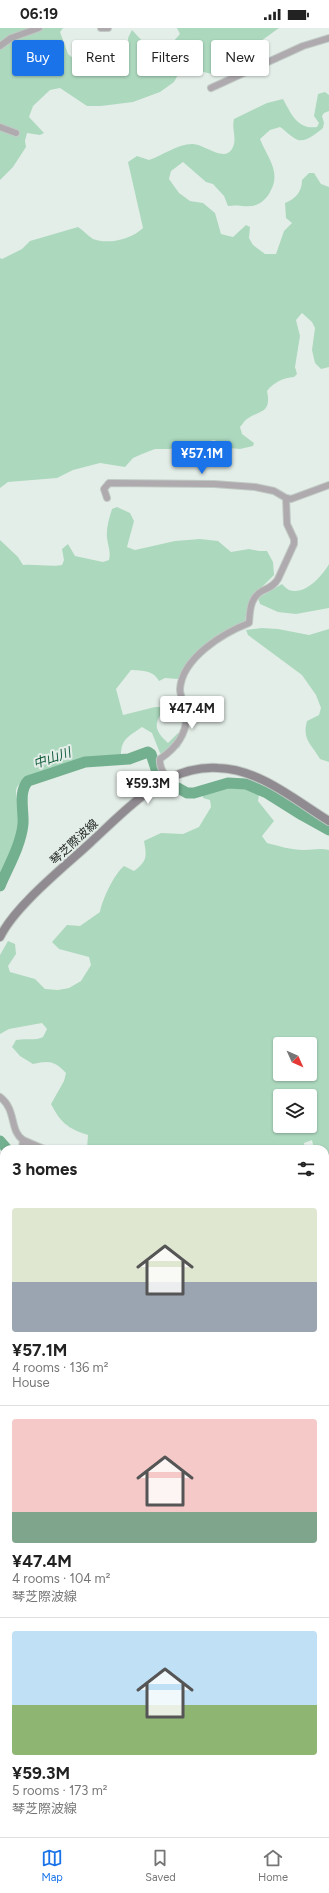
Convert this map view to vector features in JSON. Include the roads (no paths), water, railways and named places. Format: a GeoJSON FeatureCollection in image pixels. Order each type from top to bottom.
{"type":"FeatureCollection","features":[{"type":"Feature","properties":{"kind":"main road","name":"琴芝際波線"},"geometry":{"type":"LineString","coordinates":[[1,934],[34,896],[132,806],[168,779],[188,772],[208,768],[223,768],[239,771],[259,778],[329,821]]}},
{"type":"Feature","properties":{"kind":"street"},"geometry":{"type":"LineString","coordinates":[[0,46],[11,38],[38,28]]}},
{"type":"Feature","properties":{"kind":"street"},"geometry":{"type":"LineString","coordinates":[[101,28],[108,28]]}},
{"type":"Feature","properties":{"kind":"street"},"geometry":{"type":"LineString","coordinates":[[211,88],[303,46],[329,38]]}},
{"type":"Feature","properties":{"kind":"street"},"geometry":{"type":"LineString","coordinates":[[0,128],[16,133]]}},
{"type":"Feature","properties":{"kind":"street"},"geometry":{"type":"LineString","coordinates":[[107,498],[104,488],[109,483],[214,484],[255,487],[274,491],[286,498],[297,498],[329,485]]}},
{"type":"Feature","properties":{"kind":"street"},"geometry":{"type":"LineString","coordinates":[[168,779],[162,771],[160,759],[171,751],[180,740],[186,712],[181,694],[184,675],[193,661],[206,648],[219,638],[249,623],[252,602],[255,597],[275,584],[278,580],[294,544],[290,528],[287,524],[286,498]]}},
{"type":"Feature","properties":{"kind":"street"},"geometry":{"type":"LineString","coordinates":[[0,1097],[7,1103],[12,1112],[17,1134],[23,1140],[35,1145]]}},
{"type":"Feature","properties":{"kind":"street"},"geometry":{"type":"LineString","coordinates":[[22,1145],[23,1140]]}},
{"type":"Feature","properties":{"kind":"waterway","name":"中山川"},"geometry":{"type":"LineString","coordinates":[[0,886],[20,840],[23,824],[22,796],[23,790],[28,781],[85,762],[129,759],[148,752],[151,754],[157,772]]}},
{"type":"Feature","properties":{"kind":"waterway","name":"中山川"},"geometry":{"type":"LineString","coordinates":[[178,788],[187,793],[194,793],[228,783],[246,784],[267,793],[329,830]]}},
{"type":"Feature","properties":{"kind":"waterway","name":"中山川"},"geometry":{"type":"LineString","coordinates":[[0,1141],[4,1145]]}}]}
